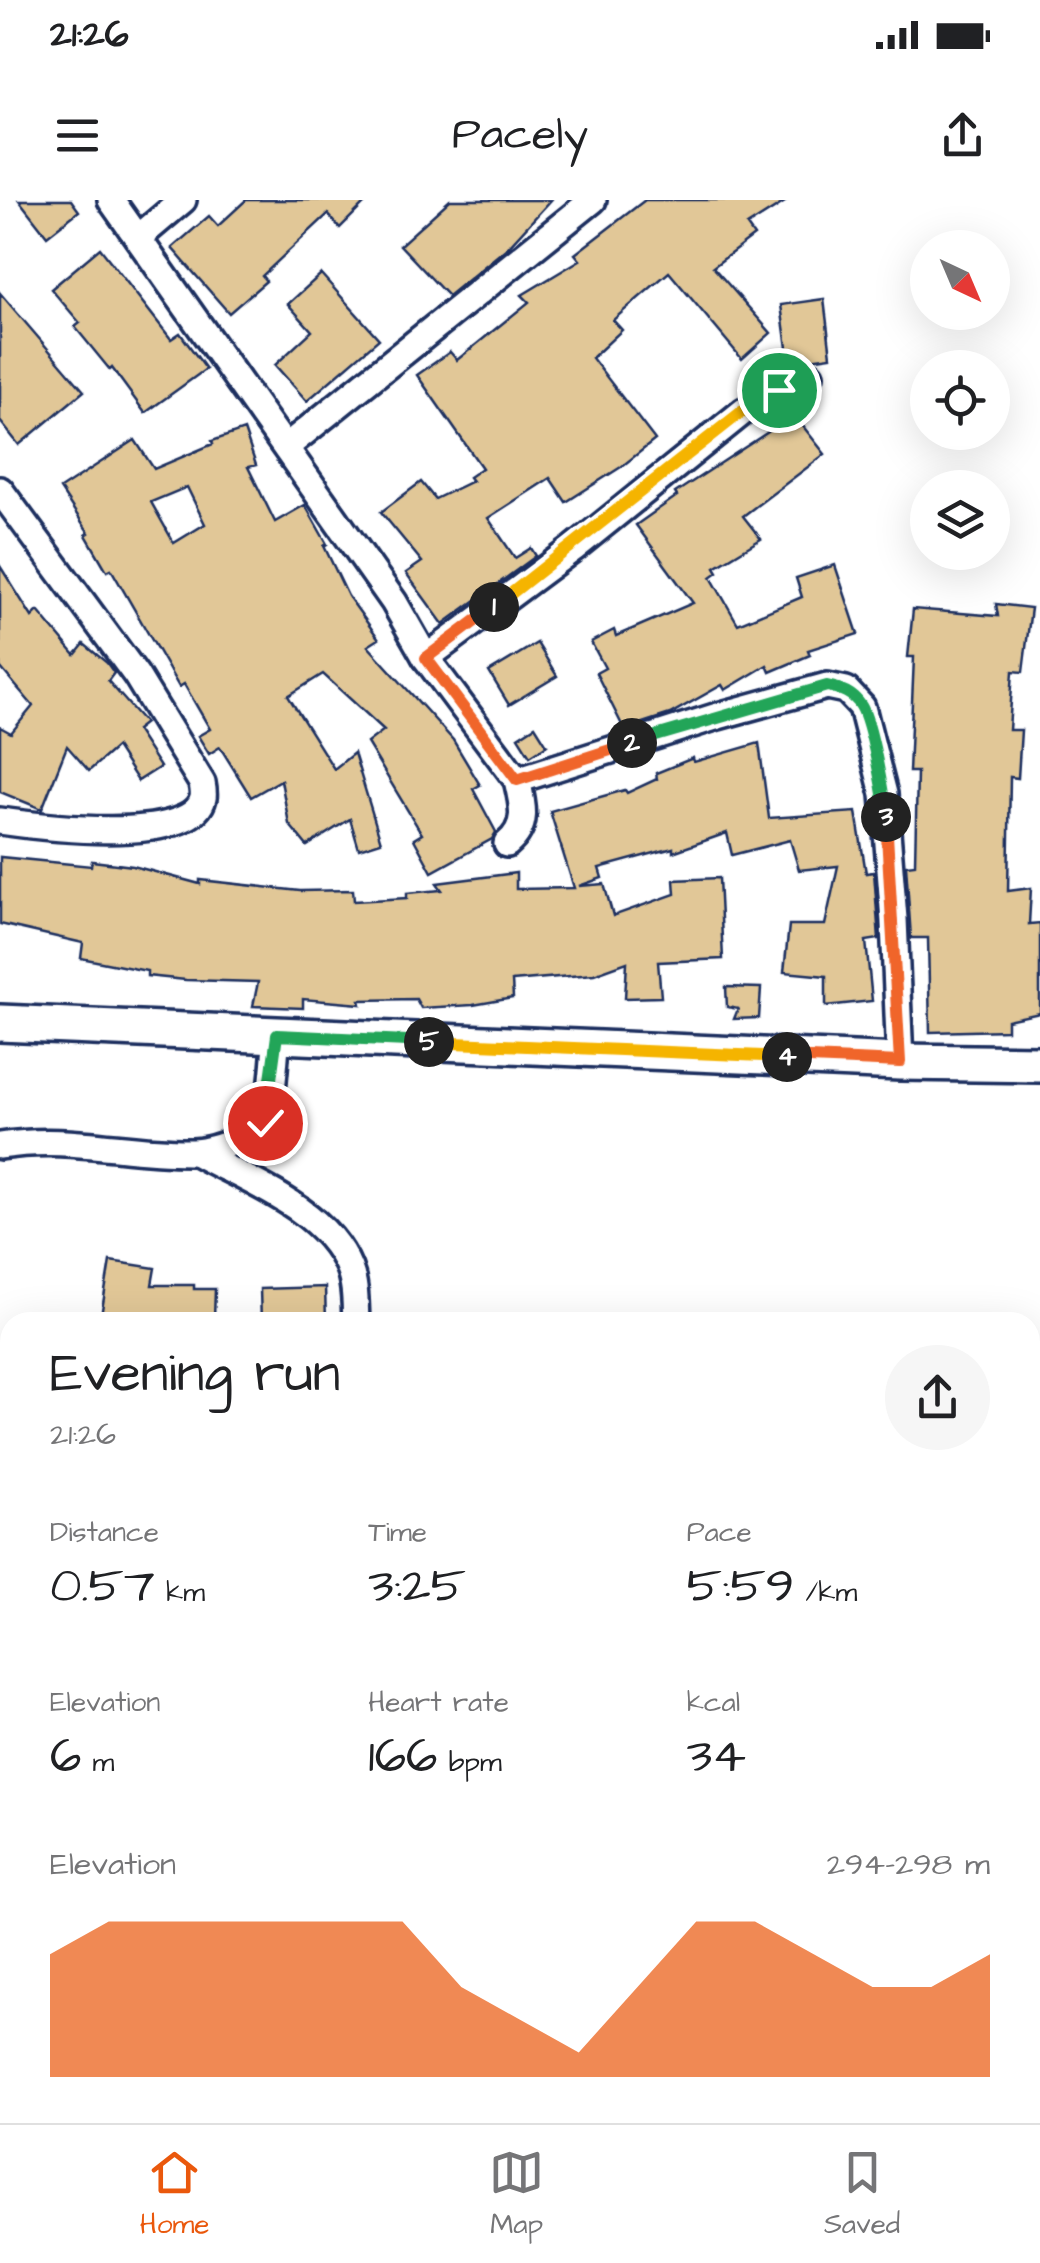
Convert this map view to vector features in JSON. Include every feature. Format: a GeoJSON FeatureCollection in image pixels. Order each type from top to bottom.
{"type":"FeatureCollection","features":[{"type":"Feature","properties":{"kind":"main road"},"geometry":{"type":"LineString","coordinates":[[0,1023],[900,1062],[1040,1064]]}},
{"type":"Feature","properties":{"kind":"street"},"geometry":{"type":"LineString","coordinates":[[111,200],[394,602],[426,658],[517,780],[523,804],[522,823],[518,835],[507,844]]}},
{"type":"Feature","properties":{"kind":"street"},"geometry":{"type":"LineString","coordinates":[[138,238],[183,200]]}},
{"type":"Feature","properties":{"kind":"street"},"geometry":{"type":"LineString","coordinates":[[286,446],[593,200]]}},
{"type":"Feature","properties":{"kind":"street"},"geometry":{"type":"LineString","coordinates":[[426,658],[574,548],[744,410],[810,374]]}},
{"type":"Feature","properties":{"kind":"street"},"geometry":{"type":"LineString","coordinates":[[0,490],[136,675],[202,782],[203,800],[196,810],[178,821],[129,830],[41,827],[0,821]]}},
{"type":"Feature","properties":{"kind":"street"},"geometry":{"type":"LineString","coordinates":[[517,780],[827,686],[846,690],[862,707],[884,794],[900,1062]]}},
{"type":"Feature","properties":{"kind":"street"},"geometry":{"type":"LineString","coordinates":[[0,1146],[34,1140],[72,1141],[195,1152],[254,1135],[265,1123],[277,1035]]}},
{"type":"Feature","properties":{"kind":"street"},"geometry":{"type":"LineString","coordinates":[[195,1152],[314,1220],[350,1269],[355,1312]]}},
{"type":"Feature","properties":{"kind":"building"},"geometry":{"type":"Polygon","coordinates":[[[19,200],[71,200],[79,211],[47,236],[19,200]]]}},
{"type":"Feature","properties":{"kind":"building"},"geometry":{"type":"Polygon","coordinates":[[[246,200],[368,200],[340,228],[328,214],[262,276],[266,281],[229,313],[172,248],[209,216],[218,226],[246,200]]]}},
{"type":"Feature","properties":{"kind":"building"},"geometry":{"type":"Polygon","coordinates":[[[450,200],[551,200],[508,247],[448,296],[400,245],[450,200]]]}},
{"type":"Feature","properties":{"kind":"building"},"geometry":{"type":"Polygon","coordinates":[[[645,200],[788,200],[747,226],[754,236],[713,267],[771,333],[742,359],[669,272],[613,320],[622,330],[592,358],[655,440],[566,502],[550,478],[488,518],[515,558],[531,548],[536,556],[443,624],[406,573],[422,562],[381,512],[421,482],[435,499],[472,481],[469,477],[482,468],[417,375],[450,352],[457,360],[529,302],[522,295],[580,260],[575,254],[645,200]]]}},
{"type":"Feature","properties":{"kind":"building"},"geometry":{"type":"Polygon","coordinates":[[[100,248],[171,339],[180,333],[206,369],[145,413],[75,327],[80,323],[51,289],[100,248]]]}},
{"type":"Feature","properties":{"kind":"building"},"geometry":{"type":"Polygon","coordinates":[[[321,274],[379,339],[307,401],[275,365],[312,331],[288,304],[321,274]]]}},
{"type":"Feature","properties":{"kind":"building"},"geometry":{"type":"Polygon","coordinates":[[[0,293],[84,391],[19,445],[0,421],[0,293]]]}},
{"type":"Feature","properties":{"kind":"building"},"geometry":{"type":"Polygon","coordinates":[[[824,299],[831,356],[789,362],[781,305],[824,299]]]}},
{"type":"Feature","properties":{"kind":"building"},"geometry":{"type":"Polygon","coordinates":[[[794,415],[825,454],[743,516],[761,539],[715,567],[718,572],[711,577],[738,624],[802,597],[796,578],[835,565],[858,634],[808,650],[810,655],[770,672],[767,665],[725,690],[722,685],[670,714],[624,729],[596,673],[605,668],[591,642],[614,630],[616,636],[693,603],[636,525],[677,496],[675,493],[794,415]]]}},
{"type":"Feature","properties":{"kind":"building"},"geometry":{"type":"Polygon","coordinates":[[[244,430],[256,465],[248,467],[275,522],[305,505],[327,544],[324,546],[348,596],[379,639],[368,646],[453,740],[480,785],[473,789],[496,832],[492,839],[432,872],[414,839],[422,834],[367,743],[384,730],[323,674],[288,696],[334,769],[354,753],[381,842],[359,849],[350,819],[307,846],[289,824],[281,780],[251,797],[220,747],[209,754],[198,736],[210,729],[184,684],[179,687],[60,489],[135,440],[154,469],[213,444],[212,441],[244,430]],[[187,487],[151,502],[174,543],[205,524],[187,487]]]}},
{"type":"Feature","properties":{"kind":"building"},"geometry":{"type":"Polygon","coordinates":[[[0,566],[32,617],[38,611],[75,655],[84,644],[107,663],[114,673],[108,681],[145,723],[136,730],[160,767],[138,781],[116,747],[89,771],[67,746],[42,809],[0,792],[0,727],[11,733],[33,706],[0,667],[0,566]]]}},
{"type":"Feature","properties":{"kind":"building"},"geometry":{"type":"Polygon","coordinates":[[[996,604],[1031,608],[1023,672],[1013,671],[1009,730],[1021,730],[1018,778],[1010,777],[1008,891],[1031,888],[1029,924],[1040,923],[1040,1013],[1007,1020],[1007,1030],[930,1032],[928,938],[911,938],[906,865],[915,864],[917,772],[909,772],[914,657],[908,657],[913,609],[998,616],[996,604]]]}},
{"type":"Feature","properties":{"kind":"building"},"geometry":{"type":"Polygon","coordinates":[[[537,643],[557,676],[509,705],[489,672],[537,643]]]}},
{"type":"Feature","properties":{"kind":"building"},"geometry":{"type":"Polygon","coordinates":[[[535,726],[547,745],[530,756],[518,737],[535,726]]]}},
{"type":"Feature","properties":{"kind":"building"},"geometry":{"type":"Polygon","coordinates":[[[759,743],[769,818],[856,812],[866,873],[874,872],[879,939],[866,941],[872,1001],[826,1006],[826,976],[784,972],[789,925],[825,925],[838,866],[799,870],[790,840],[732,855],[727,833],[673,852],[673,848],[599,868],[602,878],[579,886],[604,884],[613,916],[675,894],[674,880],[719,878],[723,959],[658,962],[661,997],[625,998],[627,962],[594,974],[512,981],[513,998],[473,1005],[421,1008],[416,999],[360,1000],[361,1004],[303,999],[303,1008],[253,1006],[258,982],[147,976],[147,971],[81,958],[83,943],[0,924],[0,857],[133,866],[200,884],[200,880],[300,891],[353,890],[354,901],[407,898],[407,893],[442,890],[437,883],[516,873],[516,889],[574,888],[550,811],[625,790],[627,793],[657,779],[656,773],[693,758],[694,762],[759,743]]]}},
{"type":"Feature","properties":{"kind":"building"},"geometry":{"type":"Polygon","coordinates":[[[726,987],[761,988],[759,1018],[734,1019],[738,1009],[727,1007],[726,987]]]}},
{"type":"Feature","properties":{"kind":"building"},"geometry":{"type":"Polygon","coordinates":[[[110,1261],[155,1268],[152,1285],[215,1289],[214,1312],[102,1312],[110,1261]]]}},
{"type":"Feature","properties":{"kind":"building"},"geometry":{"type":"Polygon","coordinates":[[[325,1287],[326,1312],[261,1312],[260,1289],[325,1287]]]}},
{"type":"Feature","properties":{"kind":"route"},"geometry":{"type":"LineString","coordinates":[[265,1123],[277,1035],[900,1062],[884,794],[862,707],[846,690],[827,686],[517,780],[426,658],[574,548],[744,410],[779,390]]}}]}
